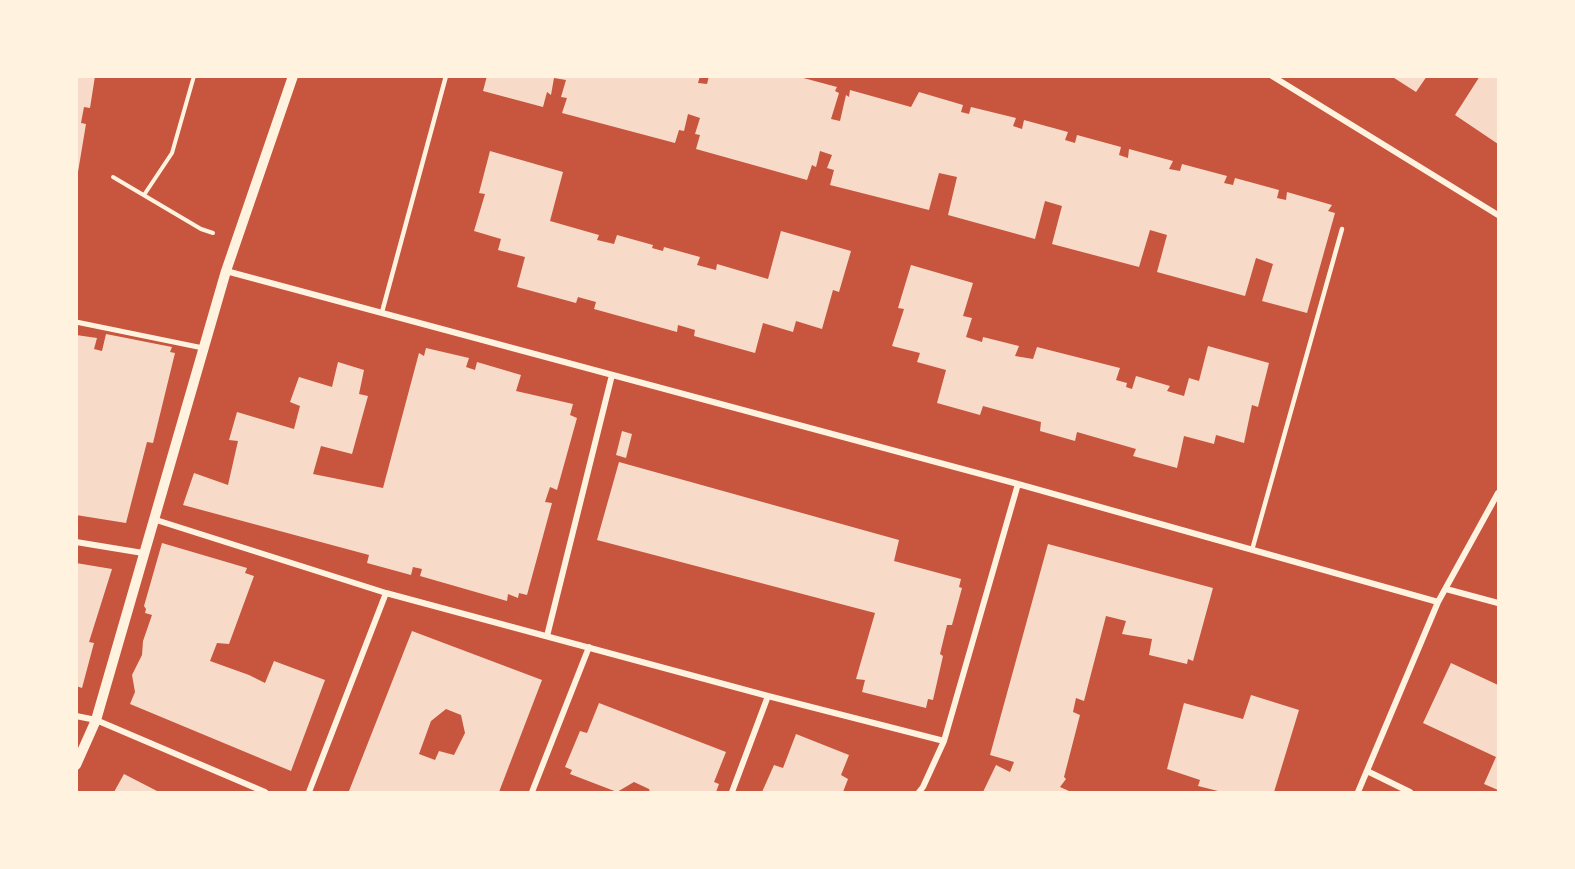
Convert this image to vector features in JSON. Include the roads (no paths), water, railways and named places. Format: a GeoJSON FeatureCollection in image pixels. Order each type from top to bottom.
{"type":"FeatureCollection","features":[{"type":"Feature","properties":{"kind":"street"},"geometry":{"type":"LineString","coordinates":[[76,765],[96,720],[226,271],[293,76]]}},
{"type":"Feature","properties":{"kind":"street"},"geometry":{"type":"LineString","coordinates":[[1272,76],[1498,215]]}},
{"type":"Feature","properties":{"kind":"street"},"geometry":{"type":"LineString","coordinates":[[226,271],[1018,484],[1438,602]]}},
{"type":"Feature","properties":{"kind":"street"},"geometry":{"type":"LineString","coordinates":[[76,322],[203,348]]}},
{"type":"Feature","properties":{"kind":"street"},"geometry":{"type":"LineString","coordinates":[[547,636],[612,375]]}},
{"type":"Feature","properties":{"kind":"street"},"geometry":{"type":"LineString","coordinates":[[919,792],[945,741],[1018,484]]}},
{"type":"Feature","properties":{"kind":"street"},"geometry":{"type":"LineString","coordinates":[[1358,792],[1438,602],[1498,493]]}},
{"type":"Feature","properties":{"kind":"street"},"geometry":{"type":"LineString","coordinates":[[153,519],[386,594],[945,741]]}},
{"type":"Feature","properties":{"kind":"street"},"geometry":{"type":"LineString","coordinates":[[76,542],[143,554]]}},
{"type":"Feature","properties":{"kind":"street"},"geometry":{"type":"LineString","coordinates":[[1446,589],[1498,603]]}},
{"type":"Feature","properties":{"kind":"street"},"geometry":{"type":"LineString","coordinates":[[309,792],[386,594]]}},
{"type":"Feature","properties":{"kind":"street"},"geometry":{"type":"LineString","coordinates":[[532,792],[589,647]]}},
{"type":"Feature","properties":{"kind":"street"},"geometry":{"type":"LineString","coordinates":[[732,792],[768,696]]}},
{"type":"Feature","properties":{"kind":"street"},"geometry":{"type":"LineString","coordinates":[[76,716],[96,720],[265,792]]}},
{"type":"Feature","properties":{"kind":"street"},"geometry":{"type":"LineString","coordinates":[[1367,771],[1410,792]]}},
{"type":"Feature","properties":{"kind":"lane"},"geometry":{"type":"LineString","coordinates":[[382,312],[446,76]]}},
{"type":"Feature","properties":{"kind":"lane"},"geometry":{"type":"LineString","coordinates":[[1252,550],[1342,230]]}}]}
